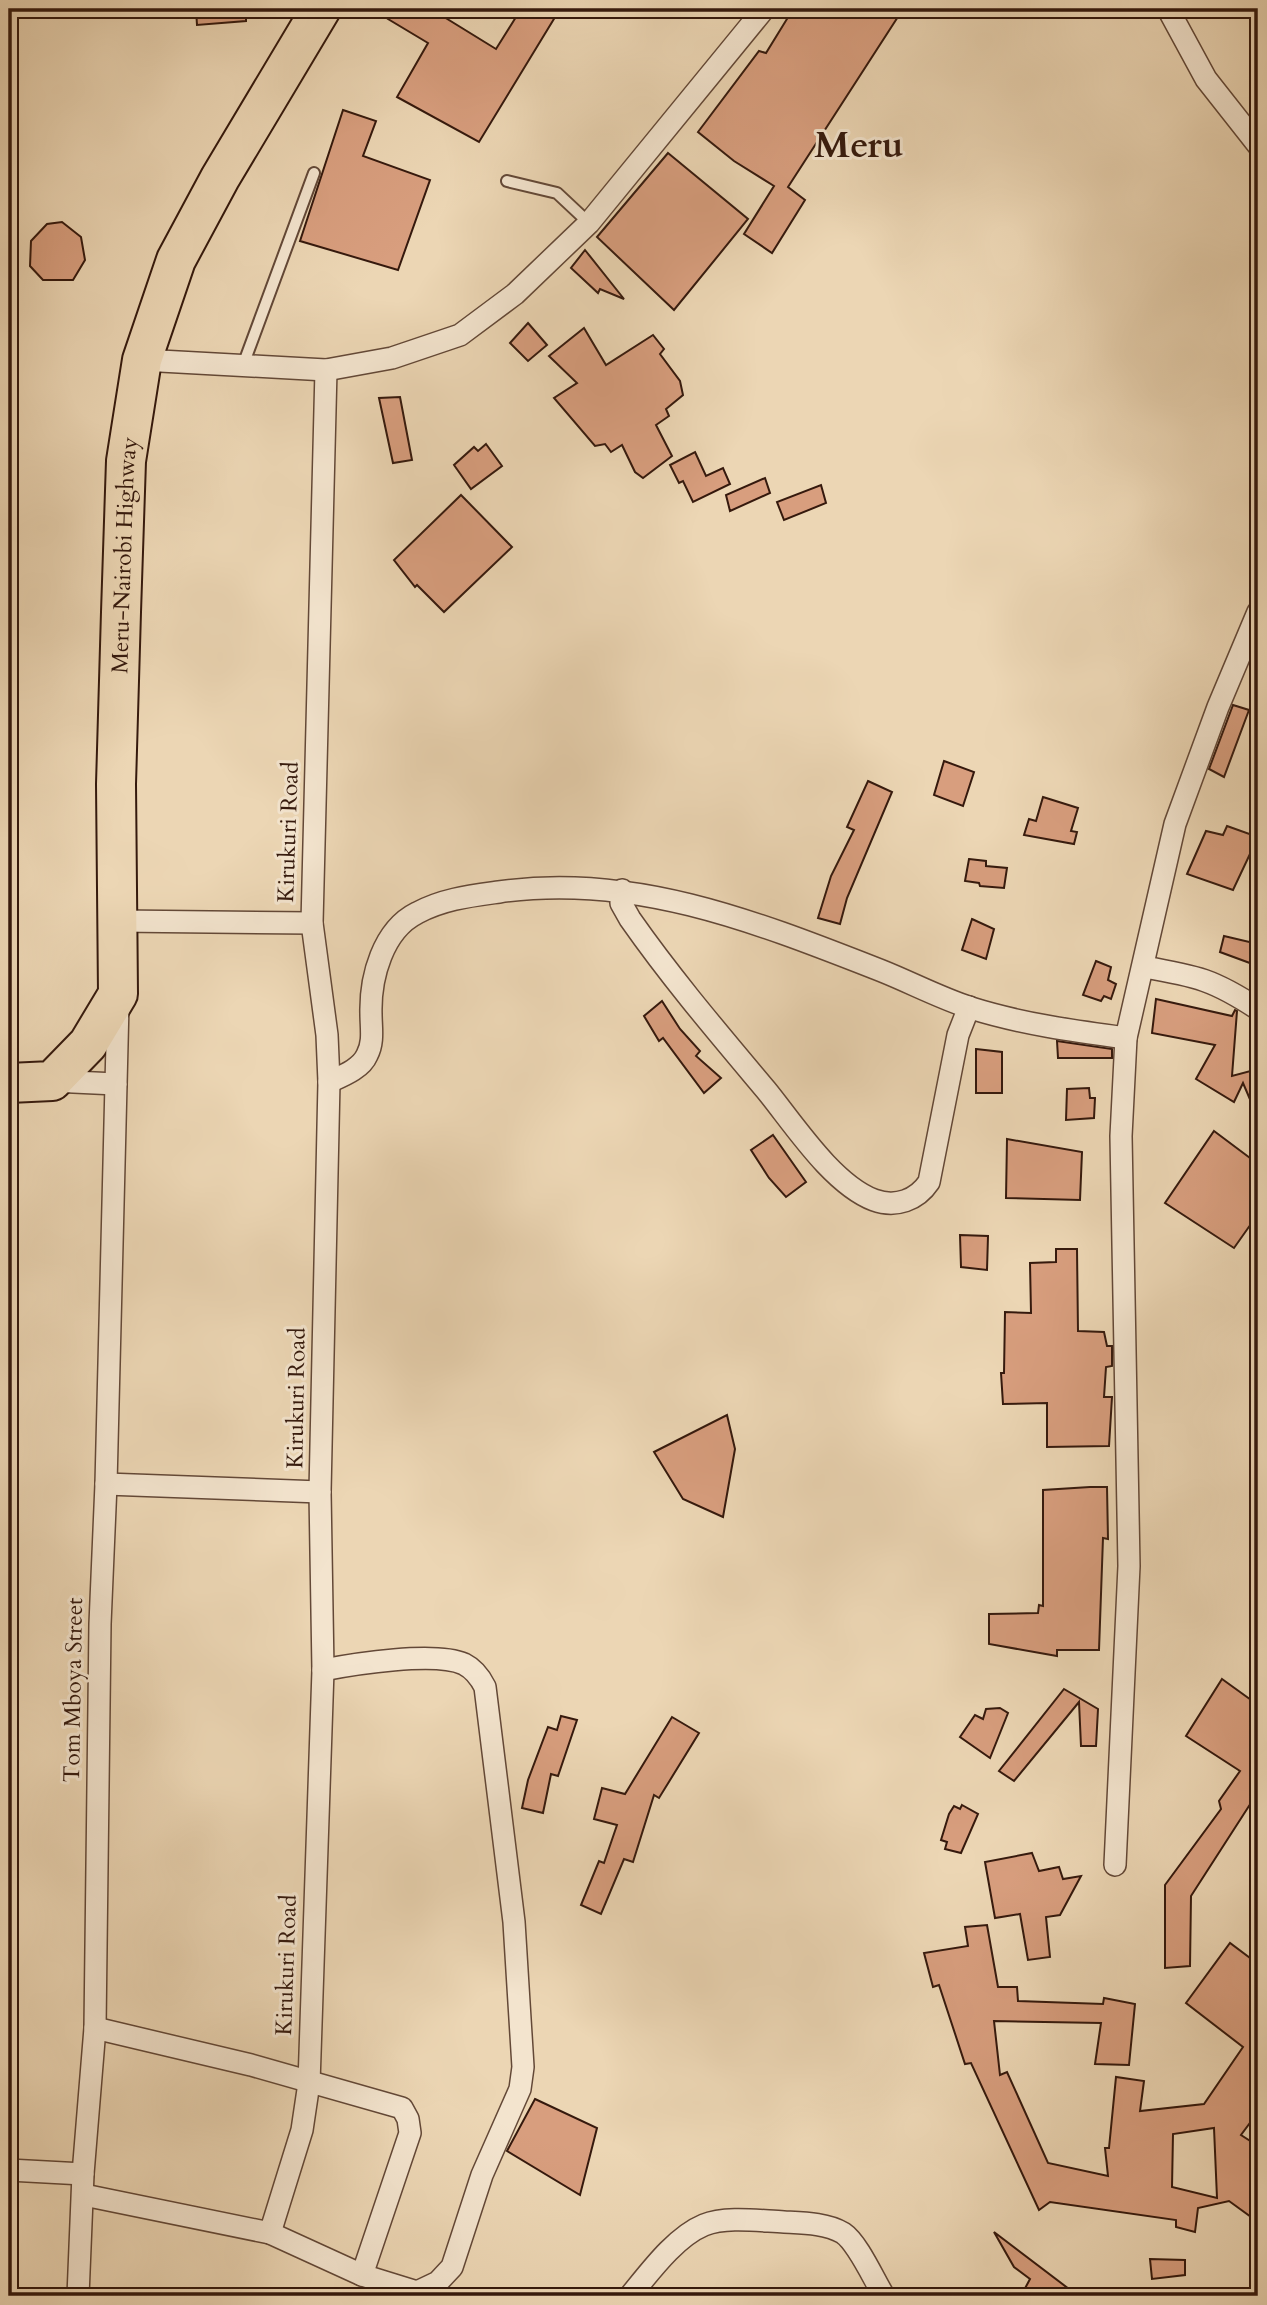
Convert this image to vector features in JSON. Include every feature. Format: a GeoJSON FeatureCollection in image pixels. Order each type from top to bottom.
{"type":"FeatureCollection","features":[{"type":"Feature","properties":{"kind":"highway","name":"Meru-Nairobi Highway"},"geometry":{"type":"LineString","coordinates":[[118,994],[116,784],[126,461],[142,360],[176,260],[321,9]]}},
{"type":"Feature","properties":{"kind":"highway"},"geometry":{"type":"LineString","coordinates":[[9,1083],[52,1081],[88,1044],[118,994]]}},
{"type":"Feature","properties":{"kind":"street"},"geometry":{"type":"LineString","coordinates":[[142,360],[242,368],[327,370],[392,358],[460,335],[515,294],[589,223],[764,9]]}},
{"type":"Feature","properties":{"kind":"street"},"geometry":{"type":"LineString","coordinates":[[1168,9],[1206,79],[1258,145]]}},
{"type":"Feature","properties":{"kind":"street","name":"Kirukuri Road"},"geometry":{"type":"LineString","coordinates":[[270,2233],[302,2130],[309,2083],[323,1670],[320,1492],[329,1082],[327,1035],[312,923],[327,370]]}},
{"type":"Feature","properties":{"kind":"street"},"geometry":{"type":"LineString","coordinates":[[1115,1865],[1129,1553],[1121,1136],[1126,1038],[1175,824],[1218,706],[1258,612]]}},
{"type":"Feature","properties":{"kind":"street"},"geometry":{"type":"LineString","coordinates":[[329,1082],[355,1069],[367,1056],[373,1035],[371,1011],[382,952],[397,926],[416,913],[449,899],[542,886],[622,890],[666,897],[786,936],[969,1007],[1042,1027],[1126,1038]]}},
{"type":"Feature","properties":{"kind":"street"},"geometry":{"type":"LineString","coordinates":[[622,890],[621,903],[630,919],[698,1009],[815,1151],[837,1173],[873,1200],[903,1202],[919,1196],[929,1182],[958,1035],[969,1007]]}},
{"type":"Feature","properties":{"kind":"street"},"geometry":{"type":"LineString","coordinates":[[118,921],[312,923]]}},
{"type":"Feature","properties":{"kind":"street"},"geometry":{"type":"LineString","coordinates":[[1144,967],[1195,976],[1222,985],[1258,1009]]}},
{"type":"Feature","properties":{"kind":"street","name":"Tom Mboya Street"},"geometry":{"type":"LineString","coordinates":[[78,2296],[95,2028],[100,1624],[118,994]]}},
{"type":"Feature","properties":{"kind":"street"},"geometry":{"type":"LineString","coordinates":[[52,1081],[116,1084]]}},
{"type":"Feature","properties":{"kind":"street"},"geometry":{"type":"LineString","coordinates":[[106,1484],[320,1492]]}},
{"type":"Feature","properties":{"kind":"street"},"geometry":{"type":"LineString","coordinates":[[9,2171],[84,2184],[270,2233],[362,2276],[417,2292],[438,2282],[452,2267],[482,2175],[520,2089],[523,2067],[514,1922],[485,1687],[478,1674],[463,1663],[438,1659],[362,1662],[323,1670]]}},
{"type":"Feature","properties":{"kind":"street"},"geometry":{"type":"LineString","coordinates":[[95,2028],[251,2065],[402,2109],[408,2119],[410,2133],[362,2276]]}},
{"type":"Feature","properties":{"kind":"street"},"geometry":{"type":"LineString","coordinates":[[630,2296],[678,2244],[703,2226],[719,2222],[745,2222],[821,2225],[843,2234],[884,2296]]}},
{"type":"Feature","properties":{"kind":"lane"},"geometry":{"type":"LineString","coordinates":[[242,368],[314,173]]}},
{"type":"Feature","properties":{"kind":"lane"},"geometry":{"type":"LineString","coordinates":[[507,181],[557,193],[589,223]]}},
{"type":"Feature","properties":{"kind":"building"},"geometry":{"type":"Polygon","coordinates":[[[196,9],[246,9],[246,21],[197,25],[196,9]]]}},
{"type":"Feature","properties":{"kind":"building"},"geometry":{"type":"Polygon","coordinates":[[[395,9],[431,9],[496,49],[521,9],[560,9],[479,142],[397,97],[428,43],[388,19],[395,9]]]}},
{"type":"Feature","properties":{"kind":"building"},"geometry":{"type":"Polygon","coordinates":[[[804,9],[903,9],[788,187],[805,200],[772,253],[744,234],[774,186],[734,161],[698,132],[759,51],[766,53],[790,14],[793,17],[804,9]]]}},
{"type":"Feature","properties":{"kind":"building"},"geometry":{"type":"Polygon","coordinates":[[[343,110],[376,121],[363,156],[430,180],[398,270],[300,241],[343,110]]]}},
{"type":"Feature","properties":{"kind":"building"},"geometry":{"type":"Polygon","coordinates":[[[668,153],[748,219],[674,310],[597,237],[668,153]]]}},
{"type":"Feature","properties":{"kind":"building"},"geometry":{"type":"Polygon","coordinates":[[[62,222],[81,237],[85,260],[73,280],[43,280],[30,266],[31,241],[47,224],[62,222]]]}},
{"type":"Feature","properties":{"kind":"building"},"geometry":{"type":"Polygon","coordinates":[[[585,250],[624,299],[600,289],[598,293],[571,268],[585,250]]]}},
{"type":"Feature","properties":{"kind":"building"},"geometry":{"type":"Polygon","coordinates":[[[528,323],[547,345],[528,361],[510,343],[528,323]]]}},
{"type":"Feature","properties":{"kind":"building"},"geometry":{"type":"Polygon","coordinates":[[[584,328],[606,365],[653,335],[664,349],[660,354],[680,381],[683,395],[666,409],[669,416],[656,425],[672,456],[643,478],[635,472],[622,445],[611,452],[605,444],[595,446],[554,398],[577,383],[549,356],[584,328]]]}},
{"type":"Feature","properties":{"kind":"building"},"geometry":{"type":"Polygon","coordinates":[[[400,397],[412,460],[393,463],[379,398],[400,397]]]}},
{"type":"Feature","properties":{"kind":"building"},"geometry":{"type":"Polygon","coordinates":[[[486,444],[502,466],[471,489],[454,465],[474,447],[478,451],[486,444]]]}},
{"type":"Feature","properties":{"kind":"building"},"geometry":{"type":"Polygon","coordinates":[[[695,452],[706,476],[723,468],[730,484],[693,502],[683,481],[679,483],[670,465],[695,452]]]}},
{"type":"Feature","properties":{"kind":"building"},"geometry":{"type":"Polygon","coordinates":[[[765,478],[770,493],[730,511],[726,495],[765,478]]]}},
{"type":"Feature","properties":{"kind":"building"},"geometry":{"type":"Polygon","coordinates":[[[821,485],[826,503],[784,520],[777,502],[821,485]]]}},
{"type":"Feature","properties":{"kind":"building"},"geometry":{"type":"Polygon","coordinates":[[[461,495],[512,547],[444,612],[417,585],[415,587],[394,560],[461,495]]]}},
{"type":"Feature","properties":{"kind":"building"},"geometry":{"type":"Polygon","coordinates":[[[1233,705],[1249,710],[1224,777],[1209,769],[1233,705]]]}},
{"type":"Feature","properties":{"kind":"building"},"geometry":{"type":"Polygon","coordinates":[[[944,761],[974,772],[963,806],[934,795],[944,761]]]}},
{"type":"Feature","properties":{"kind":"building"},"geometry":{"type":"Polygon","coordinates":[[[868,781],[892,792],[847,898],[840,924],[818,918],[831,876],[854,830],[847,827],[868,781]]]}},
{"type":"Feature","properties":{"kind":"building"},"geometry":{"type":"Polygon","coordinates":[[[1043,797],[1078,808],[1071,831],[1077,832],[1074,844],[1024,835],[1029,819],[1036,821],[1043,797]]]}},
{"type":"Feature","properties":{"kind":"building"},"geometry":{"type":"Polygon","coordinates":[[[1227,826],[1258,837],[1233,890],[1187,874],[1206,831],[1223,835],[1227,826]]]}},
{"type":"Feature","properties":{"kind":"building"},"geometry":{"type":"Polygon","coordinates":[[[969,859],[986,861],[986,866],[1007,868],[1004,888],[980,886],[979,883],[965,881],[969,859]]]}},
{"type":"Feature","properties":{"kind":"building"},"geometry":{"type":"Polygon","coordinates":[[[972,919],[994,929],[986,959],[962,950],[972,919]]]}},
{"type":"Feature","properties":{"kind":"building"},"geometry":{"type":"Polygon","coordinates":[[[1224,936],[1258,944],[1258,966],[1220,952],[1224,936]]]}},
{"type":"Feature","properties":{"kind":"building"},"geometry":{"type":"Polygon","coordinates":[[[1096,961],[1111,967],[1108,980],[1116,984],[1111,999],[1104,996],[1101,1001],[1083,995],[1096,961]]]}},
{"type":"Feature","properties":{"kind":"building"},"geometry":{"type":"Polygon","coordinates":[[[1156,999],[1232,1016],[1235,1010],[1237,1011],[1232,1076],[1258,1069],[1258,1118],[1243,1083],[1234,1102],[1196,1079],[1215,1045],[1152,1033],[1156,999]]]}},
{"type":"Feature","properties":{"kind":"building"},"geometry":{"type":"Polygon","coordinates":[[[662,1001],[680,1029],[700,1051],[696,1056],[721,1078],[704,1093],[663,1038],[659,1041],[644,1016],[662,1001]]]}},
{"type":"Feature","properties":{"kind":"building"},"geometry":{"type":"Polygon","coordinates":[[[1057,1041],[1112,1049],[1112,1058],[1058,1058],[1057,1041]]]}},
{"type":"Feature","properties":{"kind":"building"},"geometry":{"type":"Polygon","coordinates":[[[976,1049],[1002,1052],[1002,1093],[976,1093],[976,1049]]]}},
{"type":"Feature","properties":{"kind":"building"},"geometry":{"type":"Polygon","coordinates":[[[1089,1088],[1090,1098],[1095,1098],[1094,1118],[1066,1120],[1067,1089],[1089,1088]]]}},
{"type":"Feature","properties":{"kind":"building"},"geometry":{"type":"Polygon","coordinates":[[[1214,1131],[1258,1164],[1258,1214],[1234,1248],[1165,1203],[1214,1131]]]}},
{"type":"Feature","properties":{"kind":"building"},"geometry":{"type":"Polygon","coordinates":[[[773,1135],[806,1182],[786,1197],[769,1178],[751,1150],[773,1135]]]}},
{"type":"Feature","properties":{"kind":"building"},"geometry":{"type":"Polygon","coordinates":[[[1007,1139],[1082,1152],[1080,1200],[1006,1198],[1007,1139]]]}},
{"type":"Feature","properties":{"kind":"building"},"geometry":{"type":"Polygon","coordinates":[[[960,1235],[988,1236],[987,1270],[961,1267],[960,1235]]]}},
{"type":"Feature","properties":{"kind":"building"},"geometry":{"type":"Polygon","coordinates":[[[1056,1249],[1077,1249],[1078,1331],[1104,1332],[1107,1346],[1112,1346],[1112,1366],[1106,1367],[1104,1397],[1112,1397],[1109,1446],[1047,1447],[1047,1403],[1003,1404],[1001,1373],[1004,1373],[1005,1312],[1031,1313],[1030,1263],[1056,1262],[1056,1249]]]}},
{"type":"Feature","properties":{"kind":"building"},"geometry":{"type":"Polygon","coordinates":[[[727,1415],[735,1449],[723,1517],[683,1499],[654,1452],[727,1415]]]}},
{"type":"Feature","properties":{"kind":"building"},"geometry":{"type":"Polygon","coordinates":[[[1107,1487],[1108,1539],[1103,1538],[1099,1650],[1057,1650],[1057,1656],[989,1644],[989,1614],[1038,1613],[1039,1605],[1043,1606],[1043,1490],[1107,1487]]]}},
{"type":"Feature","properties":{"kind":"building"},"geometry":{"type":"Polygon","coordinates":[[[1222,1679],[1258,1705],[1258,1792],[1191,1896],[1190,1966],[1165,1968],[1165,1885],[1221,1809],[1219,1801],[1240,1771],[1186,1736],[1222,1679]]]}},
{"type":"Feature","properties":{"kind":"building"},"geometry":{"type":"Polygon","coordinates":[[[1064,1689],[1098,1709],[1096,1746],[1081,1746],[1079,1702],[1014,1781],[999,1771],[1064,1689]]]}},
{"type":"Feature","properties":{"kind":"building"},"geometry":{"type":"Polygon","coordinates":[[[1000,1708],[1008,1713],[990,1758],[960,1737],[975,1715],[983,1719],[986,1709],[1000,1708]]]}},
{"type":"Feature","properties":{"kind":"building"},"geometry":{"type":"Polygon","coordinates":[[[561,1716],[577,1720],[558,1776],[551,1774],[543,1813],[522,1808],[528,1780],[548,1727],[557,1730],[561,1716]]]}},
{"type":"Feature","properties":{"kind":"building"},"geometry":{"type":"Polygon","coordinates":[[[672,1717],[699,1733],[659,1798],[654,1795],[633,1862],[624,1859],[601,1914],[581,1905],[599,1861],[604,1863],[617,1825],[594,1819],[602,1788],[625,1794],[672,1717]]]}},
{"type":"Feature","properties":{"kind":"building"},"geometry":{"type":"Polygon","coordinates":[[[962,1805],[978,1814],[961,1853],[945,1849],[947,1842],[941,1840],[949,1814],[954,1806],[960,1809],[962,1805]]]}},
{"type":"Feature","properties":{"kind":"building"},"geometry":{"type":"Polygon","coordinates":[[[1032,1853],[1039,1871],[1059,1867],[1063,1879],[1081,1876],[1060,1915],[1046,1917],[1050,1957],[1028,1960],[1020,1914],[995,1918],[985,1862],[1032,1853]]]}},
{"type":"Feature","properties":{"kind":"building"},"geometry":{"type":"Polygon","coordinates":[[[987,1925],[998,1987],[1017,1987],[1018,2001],[1103,2004],[1104,1998],[1135,2004],[1129,2065],[1095,2064],[1101,2023],[994,2021],[1000,2075],[1007,2072],[1048,2163],[1108,2176],[1105,2148],[1109,2148],[1116,2077],[1144,2081],[1140,2111],[1204,2104],[1243,2047],[1186,2003],[1230,1943],[1258,1964],[1258,2112],[1241,2135],[1258,2146],[1258,2222],[1229,2201],[1198,2208],[1195,2232],[1176,2227],[1176,2220],[1050,2202],[1039,2210],[971,2063],[965,2064],[939,1985],[933,1987],[924,1953],[968,1946],[965,1927],[987,1925]],[[1214,2128],[1173,2134],[1172,2187],[1217,2198],[1214,2128]]]}},
{"type":"Feature","properties":{"kind":"building"},"geometry":{"type":"Polygon","coordinates":[[[535,2099],[597,2128],[580,2195],[507,2151],[535,2099]]]}},
{"type":"Feature","properties":{"kind":"building"},"geometry":{"type":"Polygon","coordinates":[[[994,2232],[1069,2289],[1022,2294],[1030,2279],[1014,2267],[994,2232]]]}},
{"type":"Feature","properties":{"kind":"building"},"geometry":{"type":"Polygon","coordinates":[[[1150,2259],[1185,2260],[1185,2275],[1152,2279],[1150,2259]]]}},
{"type":"Feature","properties":{"kind":"district","name":"Meru"},"geometry":{"type":"Point","coordinates":[859,145]}}]}
